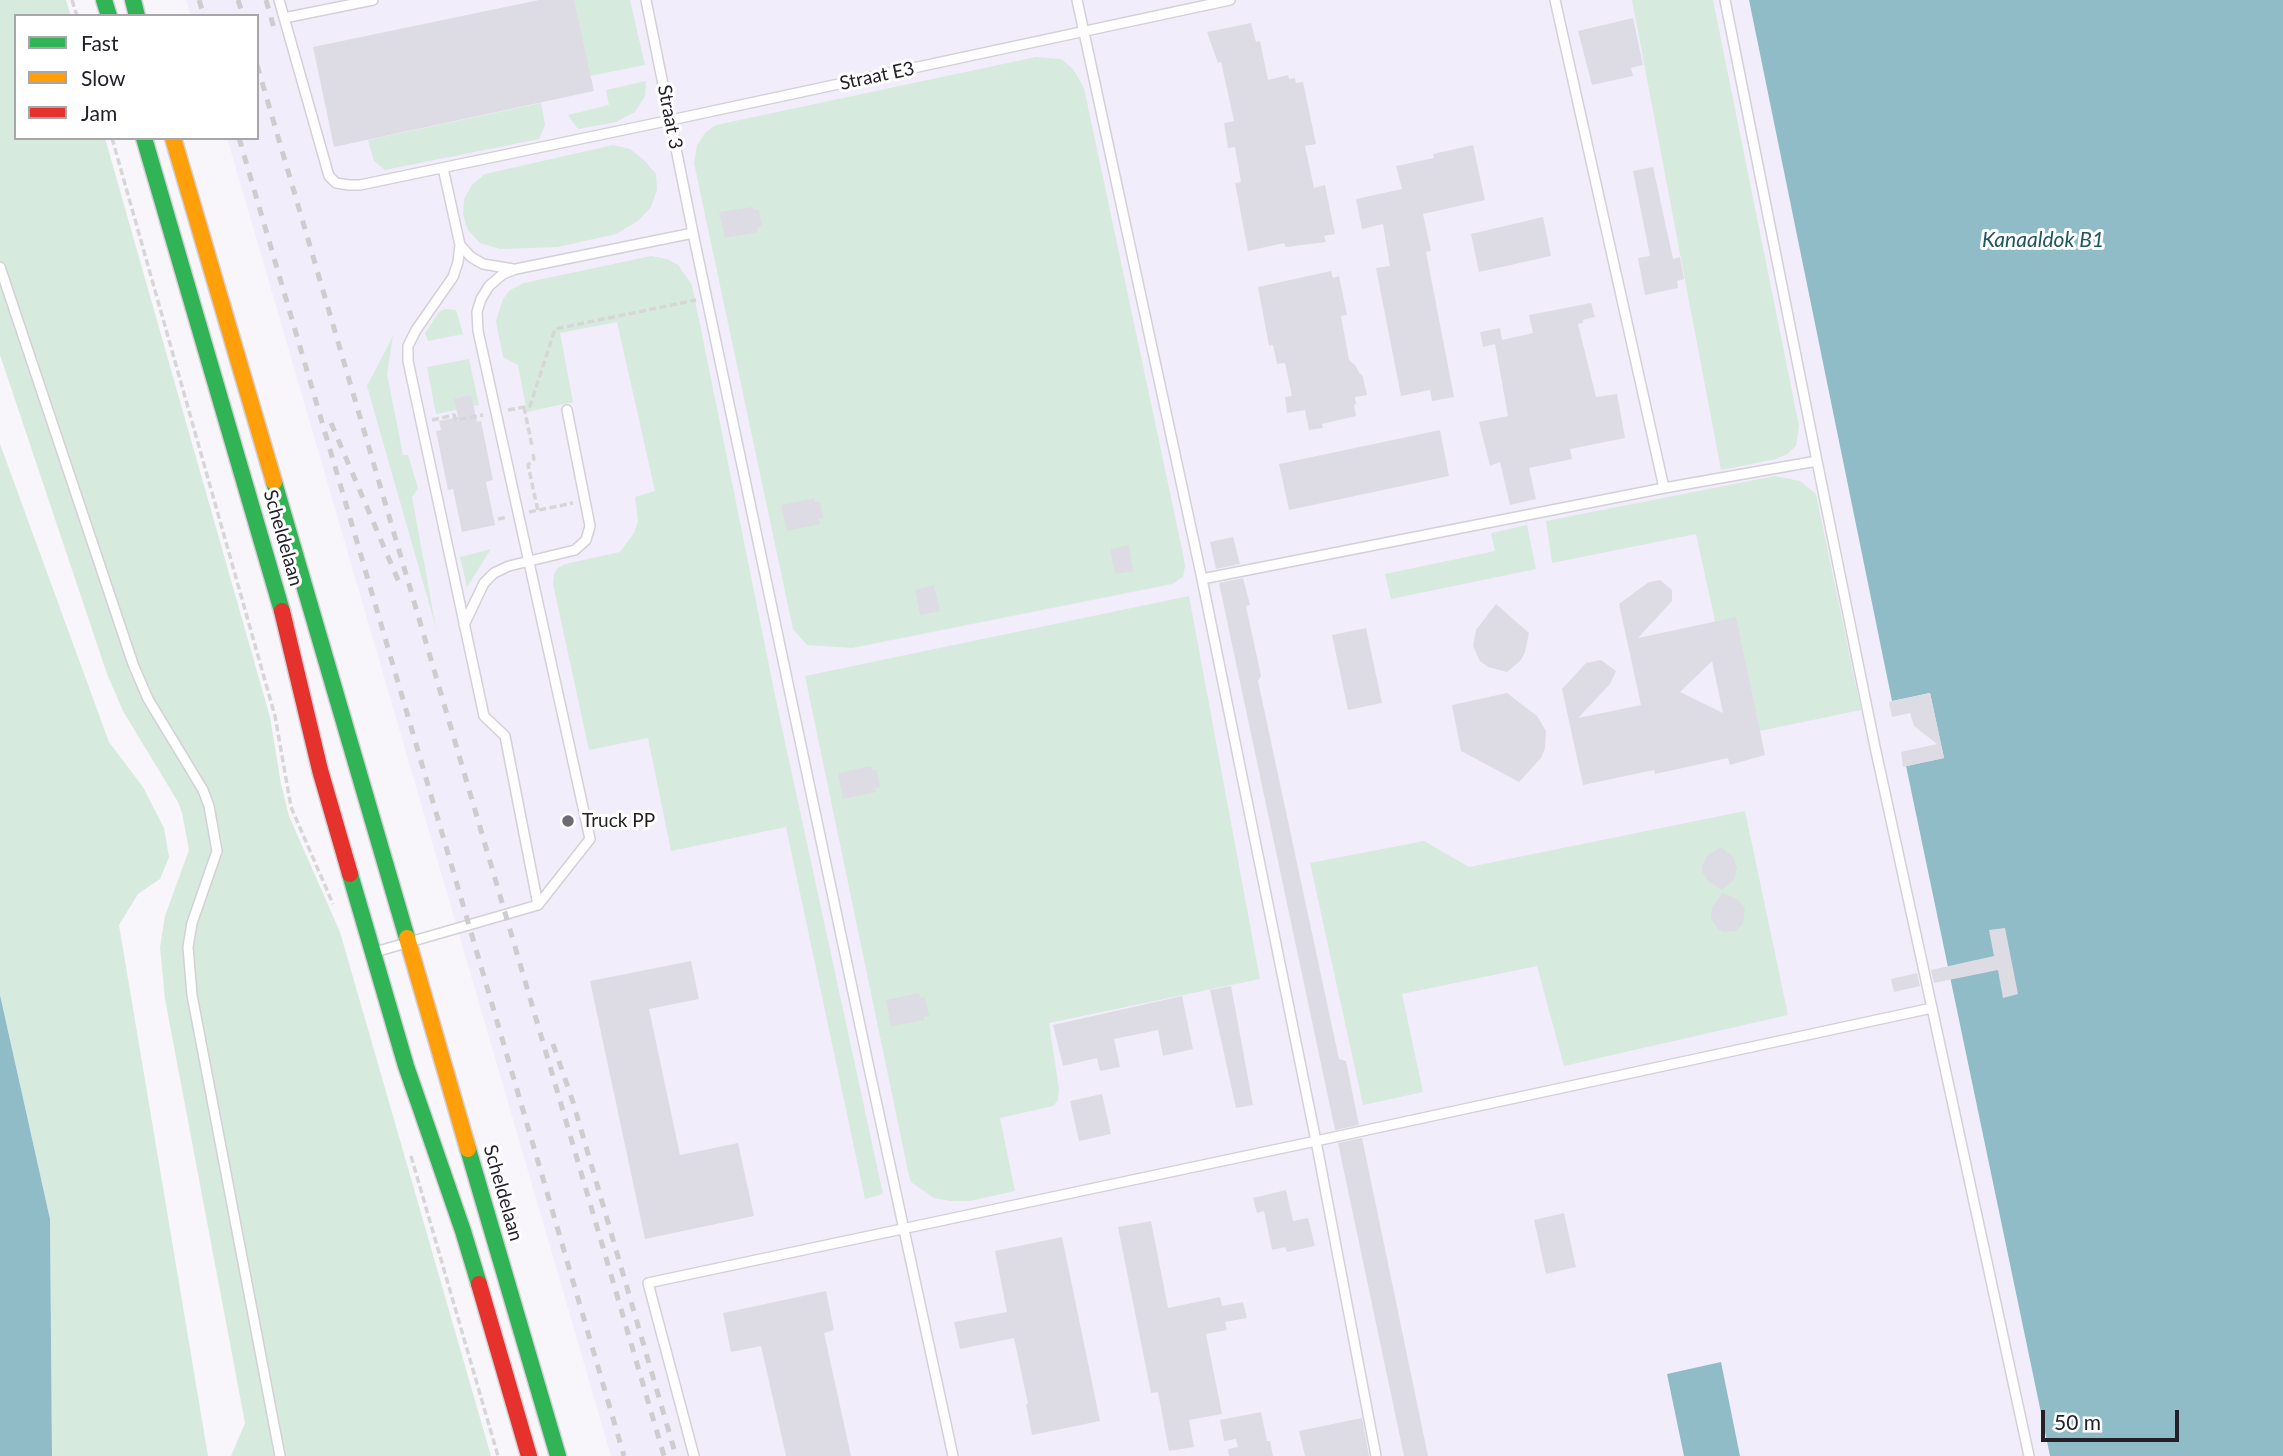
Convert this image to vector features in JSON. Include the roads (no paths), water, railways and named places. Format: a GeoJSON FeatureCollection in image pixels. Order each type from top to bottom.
{"type":"FeatureCollection","features":[{"type":"Feature","properties":{"kind":"main road","name":"Scheldelaan"},"geometry":{"type":"LineString","coordinates":[[145,140],[281,607],[320,770],[406,1066],[463,1231],[529,1456]]}},
{"type":"Feature","properties":{"kind":"main road","name":"Scheldelaan"},"geometry":{"type":"LineString","coordinates":[[174,140],[558,1456]]}},
{"type":"Feature","properties":{"kind":"lane"},"geometry":{"type":"LineString","coordinates":[[279,0],[284,18],[373,0]]}},
{"type":"Feature","properties":{"kind":"lane","name":"Straat 3"},"geometry":{"type":"LineString","coordinates":[[646,0],[692,233],[953,1456]]}},
{"type":"Feature","properties":{"kind":"lane"},"geometry":{"type":"LineString","coordinates":[[1077,0],[1202,579],[1317,1141],[1376,1456]]}},
{"type":"Feature","properties":{"kind":"lane","name":"Straat E3"},"geometry":{"type":"LineString","coordinates":[[284,18],[329,176],[336,183],[360,185],[1230,0]]}},
{"type":"Feature","properties":{"kind":"lane"},"geometry":{"type":"LineString","coordinates":[[1556,0],[1664,488]]}},
{"type":"Feature","properties":{"kind":"lane"},"geometry":{"type":"LineString","coordinates":[[1725,0],[1875,747],[2029,1456]]}},
{"type":"Feature","properties":{"kind":"lane"},"geometry":{"type":"LineString","coordinates":[[443,167],[460,245],[458,262],[453,276],[416,330],[408,346],[408,361],[484,716],[505,736],[538,905]]}},
{"type":"Feature","properties":{"kind":"lane"},"geometry":{"type":"LineString","coordinates":[[373,952],[538,905],[590,839],[478,331],[477,312],[481,299],[489,286],[503,274],[516,269],[692,233]]}},
{"type":"Feature","properties":{"kind":"lane"},"geometry":{"type":"LineString","coordinates":[[460,245],[471,257],[484,264],[516,269]]}},
{"type":"Feature","properties":{"kind":"lane"},"geometry":{"type":"LineString","coordinates":[[0,267],[133,664],[148,699],[203,790],[209,806],[217,851],[192,923],[188,947],[192,995],[280,1456]]}},
{"type":"Feature","properties":{"kind":"lane"},"geometry":{"type":"LineString","coordinates":[[464,625],[484,583],[494,573],[509,566],[575,550],[586,540],[590,526],[567,410]]}},
{"type":"Feature","properties":{"kind":"lane"},"geometry":{"type":"LineString","coordinates":[[1202,579],[1664,488],[1817,461]]}},
{"type":"Feature","properties":{"kind":"lane"},"geometry":{"type":"LineString","coordinates":[[694,1456],[648,1283],[1932,1008]]}},
{"type":"Feature","properties":{"kind":"water","name":"Kanaaldok B1"},"geometry":{"type":"Polygon","coordinates":[[[1749,0],[2283,0],[2283,1456],[2050,1456],[1906,766],[1944,758],[1930,693],[1892,701],[1749,0]]]}},
{"type":"Feature","properties":{"kind":"water"},"geometry":{"type":"Polygon","coordinates":[[[0,995],[50,1219],[52,1456],[0,1456],[0,995]]]}},
{"type":"Feature","properties":{"kind":"water"},"geometry":{"type":"Polygon","coordinates":[[[1721,1362],[1740,1456],[1684,1456],[1667,1374],[1721,1362]]]}},
{"type":"Feature","properties":{"kind":"railway"},"geometry":{"type":"LineString","coordinates":[[199,0],[203,14]]}},
{"type":"Feature","properties":{"kind":"railway"},"geometry":{"type":"LineString","coordinates":[[238,0],[242,14]]}},
{"type":"Feature","properties":{"kind":"railway"},"geometry":{"type":"LineString","coordinates":[[266,0],[275,32]]}},
{"type":"Feature","properties":{"kind":"railway"},"geometry":{"type":"LineString","coordinates":[[259,72],[664,1456]]}},
{"type":"Feature","properties":{"kind":"railway"},"geometry":{"type":"LineString","coordinates":[[240,140],[624,1456]]}},
{"type":"Feature","properties":{"kind":"railway"},"geometry":{"type":"LineString","coordinates":[[331,423],[401,587]]}},
{"type":"Feature","properties":{"kind":"railway"},"geometry":{"type":"LineString","coordinates":[[553,1044],[573,1102],[676,1456]]}},
{"type":"Feature","properties":{"kind":"place","name":"Truck PP"},"geometry":{"type":"Point","coordinates":[568,821]}}]}
